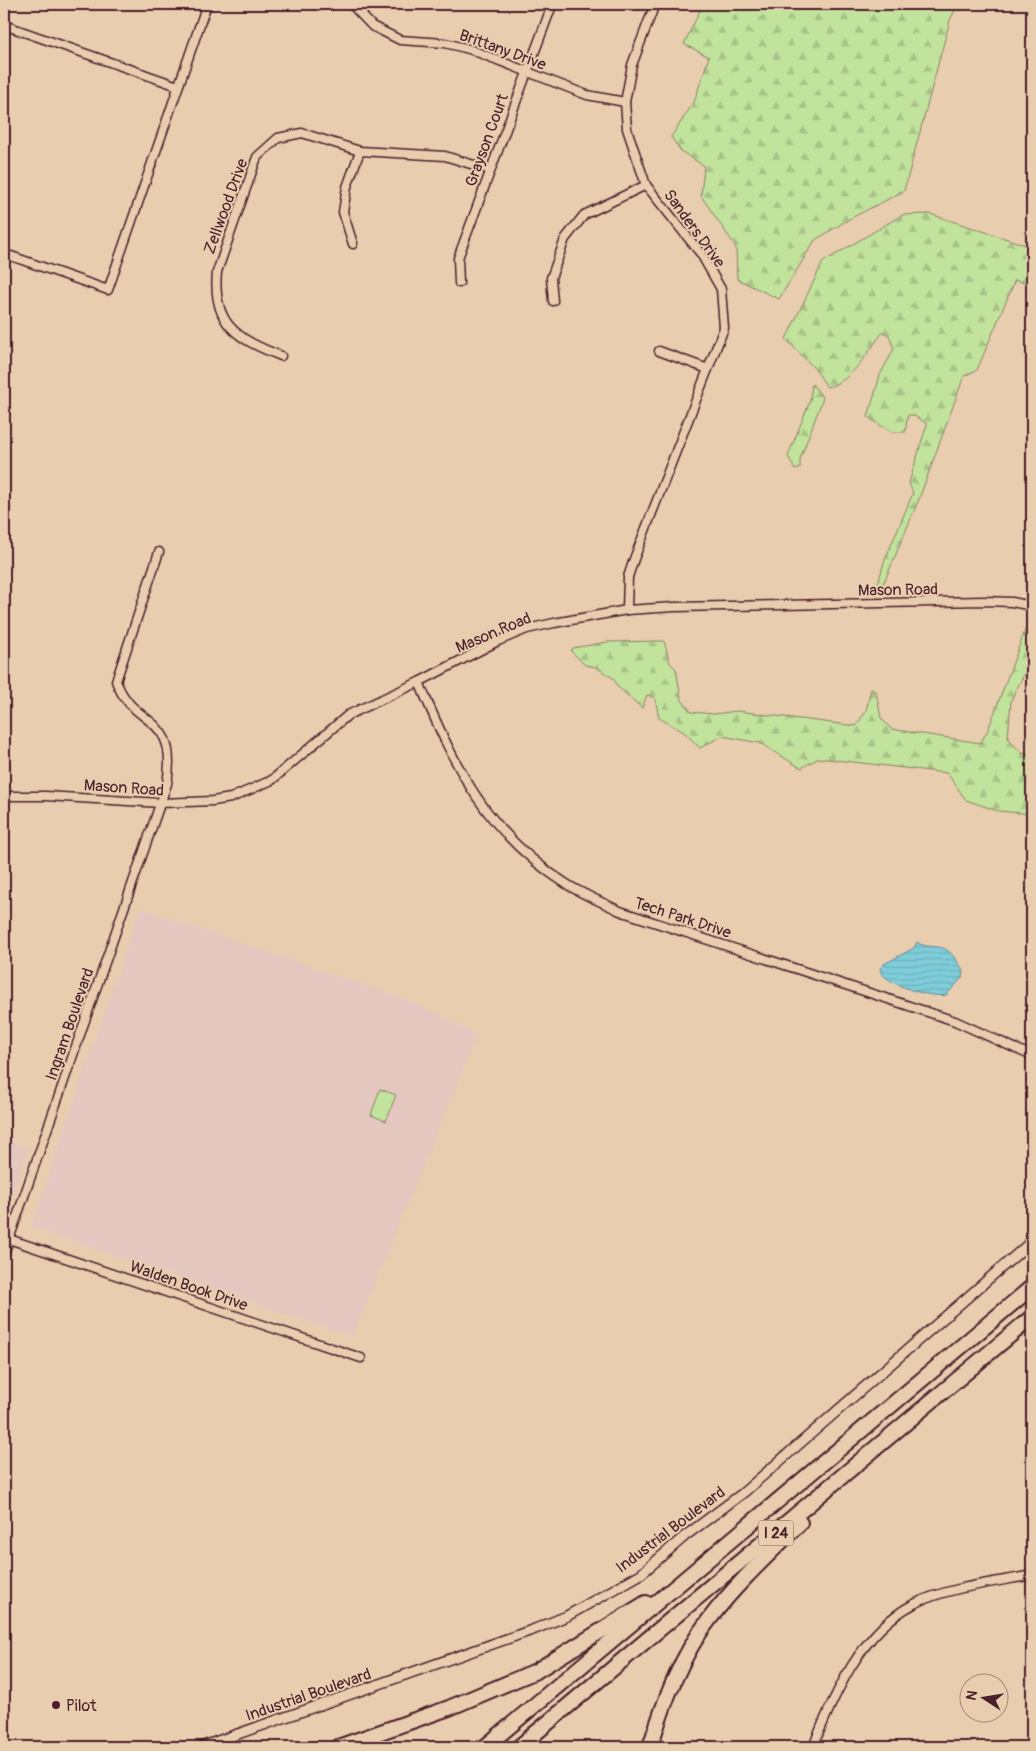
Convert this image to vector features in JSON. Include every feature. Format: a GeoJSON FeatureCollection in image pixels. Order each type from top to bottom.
{"type":"FeatureCollection","features":[{"type":"Feature","properties":{"kind":"highway","name":"I 24"},"geometry":{"type":"LineString","coordinates":[[485,1747],[1032,1287]]}},
{"type":"Feature","properties":{"kind":"highway","name":"I 24"},"geometry":{"type":"LineString","coordinates":[[519,1747],[1032,1317]]}},
{"type":"Feature","properties":{"kind":"highway"},"geometry":{"type":"LineString","coordinates":[[650,1747],[662,1710],[684,1659],[710,1618],[740,1583],[858,1464]]}},
{"type":"Feature","properties":{"kind":"highway"},"geometry":{"type":"LineString","coordinates":[[338,1747],[449,1708],[536,1671],[689,1576]]}},
{"type":"Feature","properties":{"kind":"street"},"geometry":{"type":"LineString","coordinates":[[10,256],[108,290],[206,4]]}},
{"type":"Feature","properties":{"kind":"street","name":"Brittany Drive"},"geometry":{"type":"LineString","coordinates":[[350,4],[372,26],[400,40],[456,45],[526,70],[587,95],[625,102]]}},
{"type":"Feature","properties":{"kind":"street"},"geometry":{"type":"LineString","coordinates":[[361,14],[369,4]]}},
{"type":"Feature","properties":{"kind":"street","name":"Sanders Drive"},"geometry":{"type":"LineString","coordinates":[[627,610],[628,577],[724,328],[721,289],[701,254],[646,185],[627,129],[625,102],[632,64],[655,4]]}},
{"type":"Feature","properties":{"kind":"street","name":"Grayson Court"},"geometry":{"type":"LineString","coordinates":[[459,283],[458,258],[526,70],[551,8]]}},
{"type":"Feature","properties":{"kind":"street"},"geometry":{"type":"LineString","coordinates":[[4,25],[178,86]]}},
{"type":"Feature","properties":{"kind":"street","name":"Zellwood Drive"},"geometry":{"type":"LineString","coordinates":[[280,356],[249,344],[237,335],[222,316],[215,290],[217,272],[257,157],[278,138],[302,133],[360,151],[445,156],[490,170]]}},
{"type":"Feature","properties":{"kind":"street"},"geometry":{"type":"LineString","coordinates":[[353,244],[343,212],[347,187],[360,151]]}},
{"type":"Feature","properties":{"kind":"street"},"geometry":{"type":"LineString","coordinates":[[553,301],[551,278],[565,239],[584,215],[646,185]]}},
{"type":"Feature","properties":{"kind":"street"},"geometry":{"type":"LineString","coordinates":[[659,351],[708,369]]}},
{"type":"Feature","properties":{"kind":"street","name":"Ingram Boulevard"},"geometry":{"type":"LineString","coordinates":[[4,1254],[161,803],[170,768],[170,752],[166,740],[154,724],[125,700],[116,681],[159,552]]}},
{"type":"Feature","properties":{"kind":"street","name":"Mason Road"},"geometry":{"type":"LineString","coordinates":[[4,796],[55,796],[161,803],[213,801],[254,789],[280,774],[348,716],[498,641],[527,629],[627,610],[674,607],[984,601],[1012,602],[1032,606]]}},
{"type":"Feature","properties":{"kind":"street","name":"Tech Park Drive"},"geometry":{"type":"LineString","coordinates":[[419,682],[456,765],[479,803],[501,830],[570,886],[620,911],[955,1021],[1032,1056]]}},
{"type":"Feature","properties":{"kind":"street","name":"Walden Book Drive"},"geometry":{"type":"LineString","coordinates":[[9,1239],[361,1358]]}},
{"type":"Feature","properties":{"kind":"street","name":"Industrial Boulevard"},"geometry":{"type":"LineString","coordinates":[[201,1747],[535,1630],[567,1616],[641,1574],[743,1492],[1032,1241]]}},
{"type":"Feature","properties":{"kind":"street"},"geometry":{"type":"LineString","coordinates":[[813,1747],[836,1694],[860,1652],[886,1623],[913,1604],[938,1594],[1032,1575]]}},
{"type":"Feature","properties":{"kind":"shaded area"},"geometry":{"type":"Polygon","coordinates":[[[140,908],[408,1000],[477,1035],[352,1337],[31,1227],[140,908]]]}},
{"type":"Feature","properties":{"kind":"shaded area"},"geometry":{"type":"Polygon","coordinates":[[[4,1140],[29,1148],[4,1218],[4,1140]]]}},
{"type":"Feature","properties":{"kind":"green space"},"geometry":{"type":"Polygon","coordinates":[[[703,4],[958,4],[950,20],[904,191],[851,218],[815,240],[779,299],[737,279],[736,247],[701,196],[704,166],[681,151],[671,137],[694,102],[709,57],[684,44],[703,4]]]}},
{"type":"Feature","properties":{"kind":"green space"},"geometry":{"type":"Polygon","coordinates":[[[930,214],[1032,247],[1032,285],[1015,280],[977,370],[964,376],[919,499],[880,592],[876,591],[884,562],[913,493],[909,483],[927,424],[913,415],[908,415],[905,432],[891,432],[868,417],[880,375],[894,349],[889,335],[883,332],[852,372],[836,384],[827,387],[816,370],[786,339],[823,262],[902,215],[930,214]]]}},
{"type":"Feature","properties":{"kind":"green space"},"geometry":{"type":"Polygon","coordinates":[[[812,384],[823,398],[800,459],[800,468],[795,470],[788,456],[810,401],[812,384]]]}},
{"type":"Feature","properties":{"kind":"green space"},"geometry":{"type":"Polygon","coordinates":[[[1030,617],[1032,618],[1032,659],[1011,700],[1008,738],[1021,753],[1032,755],[1032,814],[998,811],[966,800],[947,773],[819,758],[801,768],[760,743],[722,736],[700,748],[684,732],[659,718],[655,698],[647,695],[642,708],[618,687],[613,678],[596,667],[585,665],[571,651],[573,648],[608,642],[664,641],[670,663],[676,669],[681,699],[691,712],[714,714],[737,711],[856,726],[866,711],[871,689],[876,692],[881,718],[891,729],[980,743],[988,730],[1030,617]]]}},
{"type":"Feature","properties":{"kind":"green space"},"geometry":{"type":"Polygon","coordinates":[[[380,1089],[396,1095],[386,1121],[371,1115],[380,1089]]]}},
{"type":"Feature","properties":{"kind":"water"},"geometry":{"type":"Polygon","coordinates":[[[917,942],[947,950],[963,970],[962,978],[946,995],[930,995],[909,989],[898,985],[883,975],[880,969],[884,964],[914,948],[917,942]]]}},
{"type":"Feature","properties":{"kind":"place","name":"Pilot"},"geometry":{"type":"Point","coordinates":[56,1705]}}]}
